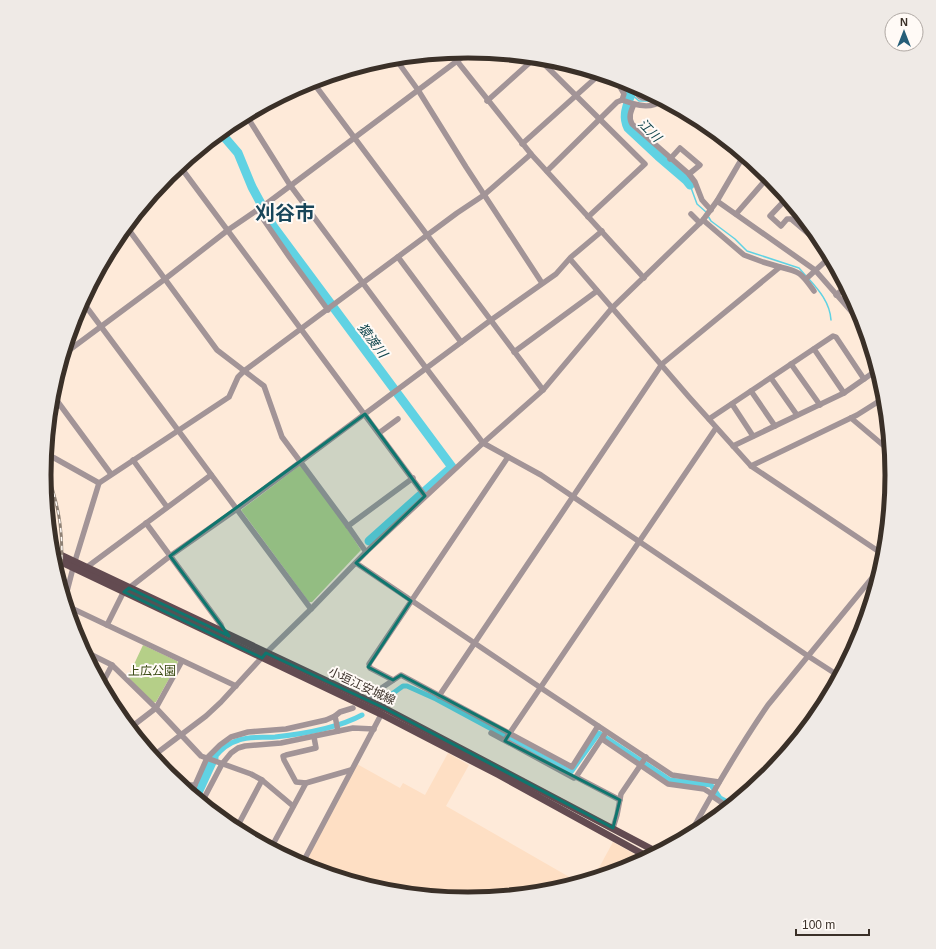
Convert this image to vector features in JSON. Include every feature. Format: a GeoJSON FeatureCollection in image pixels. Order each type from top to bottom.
{"type":"FeatureCollection","features":[{"type":"Feature","properties":{"kind":"main road","name":"小垣江安城線"},"geometry":{"type":"LineString","coordinates":[[59,556],[72,565],[383,711],[651,849]]}},
{"type":"Feature","properties":{"kind":"main road","name":"小垣江安城線"},"geometry":{"type":"LineString","coordinates":[[60,562],[87,567],[126,590],[224,633],[264,655]]}},
{"type":"Feature","properties":{"kind":"main road","name":"小垣江安城線"},"geometry":{"type":"LineString","coordinates":[[383,711],[641,853]]}},
{"type":"Feature","properties":{"kind":"street"},"geometry":{"type":"LineString","coordinates":[[70,349],[228,230],[265,205],[462,58]]}},
{"type":"Feature","properties":{"kind":"street"},"geometry":{"type":"LineString","coordinates":[[457,61],[522,144],[644,278]]}},
{"type":"Feature","properties":{"kind":"street"},"geometry":{"type":"LineString","coordinates":[[487,101],[531,63]]}},
{"type":"Feature","properties":{"kind":"street"},"geometry":{"type":"LineString","coordinates":[[398,64],[418,90],[484,195],[542,283]]}},
{"type":"Feature","properties":{"kind":"street"},"geometry":{"type":"LineString","coordinates":[[545,65],[645,164],[588,216]]}},
{"type":"Feature","properties":{"kind":"street"},"geometry":{"type":"LineString","coordinates":[[522,144],[595,78]]}},
{"type":"Feature","properties":{"kind":"street"},"geometry":{"type":"LineString","coordinates":[[316,86],[543,390]]}},
{"type":"Feature","properties":{"kind":"street"},"geometry":{"type":"LineString","coordinates":[[620,86],[624,94],[622,100]]}},
{"type":"Feature","properties":{"kind":"street"},"geometry":{"type":"LineString","coordinates":[[636,93],[638,96],[648,99]]}},
{"type":"Feature","properties":{"kind":"street"},"geometry":{"type":"LineString","coordinates":[[547,171],[617,102],[622,100],[644,107],[657,104]]}},
{"type":"Feature","properties":{"kind":"street"},"geometry":{"type":"LineString","coordinates":[[634,104],[630,115],[630,121],[632,124],[670,159],[689,174],[695,182],[702,200],[711,210]]}},
{"type":"Feature","properties":{"kind":"street"},"geometry":{"type":"LineString","coordinates":[[249,120],[290,185],[483,443],[541,475],[834,673]]}},
{"type":"Feature","properties":{"kind":"street"},"geometry":{"type":"LineString","coordinates":[[670,159],[680,148],[700,165],[689,174]]}},
{"type":"Feature","properties":{"kind":"street"},"geometry":{"type":"LineString","coordinates":[[67,589],[72,565],[99,483],[229,397],[238,377],[244,371],[335,305],[457,213],[484,195],[531,154]]}},
{"type":"Feature","properties":{"kind":"street"},"geometry":{"type":"LineString","coordinates":[[157,753],[206,716],[264,655],[424,494],[543,390],[612,308],[702,222],[718,201],[741,160]]}},
{"type":"Feature","properties":{"kind":"street"},"geometry":{"type":"LineString","coordinates":[[183,171],[424,494]]}},
{"type":"Feature","properties":{"kind":"street"},"geometry":{"type":"LineString","coordinates":[[736,214],[764,181]]}},
{"type":"Feature","properties":{"kind":"street"},"geometry":{"type":"LineString","coordinates":[[718,201],[815,270],[852,312]]}},
{"type":"Feature","properties":{"kind":"street"},"geometry":{"type":"LineString","coordinates":[[783,202],[770,216],[781,226],[787,219],[791,219],[808,234]]}},
{"type":"Feature","properties":{"kind":"street"},"geometry":{"type":"LineString","coordinates":[[257,210],[328,310]]}},
{"type":"Feature","properties":{"kind":"street"},"geometry":{"type":"LineString","coordinates":[[690,214],[744,255],[763,262],[798,271],[806,279],[814,291]]}},
{"type":"Feature","properties":{"kind":"street"},"geometry":{"type":"LineString","coordinates":[[130,231],[217,350],[264,386],[282,437],[366,552]]}},
{"type":"Feature","properties":{"kind":"street"},"geometry":{"type":"LineString","coordinates":[[107,625],[126,590],[170,556],[237,510],[461,342],[556,274],[570,259],[602,231]]}},
{"type":"Feature","properties":{"kind":"street"},"geometry":{"type":"LineString","coordinates":[[398,257],[461,342]]}},
{"type":"Feature","properties":{"kind":"street"},"geometry":{"type":"LineString","coordinates":[[570,259],[716,428],[751,466],[878,551]]}},
{"type":"Feature","properties":{"kind":"street"},"geometry":{"type":"LineString","coordinates":[[806,279],[826,261]]}},
{"type":"Feature","properties":{"kind":"street"},"geometry":{"type":"LineString","coordinates":[[439,696],[662,364],[780,267]]}},
{"type":"Feature","properties":{"kind":"street"},"geometry":{"type":"LineString","coordinates":[[514,352],[597,290]]}},
{"type":"Feature","properties":{"kind":"street"},"geometry":{"type":"LineString","coordinates":[[836,295],[842,290]]}},
{"type":"Feature","properties":{"kind":"street"},"geometry":{"type":"LineString","coordinates":[[87,307],[311,609]]}},
{"type":"Feature","properties":{"kind":"street"},"geometry":{"type":"LineString","coordinates":[[709,419],[833,336],[836,337],[864,379]]}},
{"type":"Feature","properties":{"kind":"street"},"geometry":{"type":"LineString","coordinates":[[814,349],[844,393]]}},
{"type":"Feature","properties":{"kind":"street"},"geometry":{"type":"LineString","coordinates":[[792,364],[820,405]]}},
{"type":"Feature","properties":{"kind":"street"},"geometry":{"type":"LineString","coordinates":[[732,446],[844,393],[872,373]]}},
{"type":"Feature","properties":{"kind":"street"},"geometry":{"type":"LineString","coordinates":[[771,378],[797,415]]}},
{"type":"Feature","properties":{"kind":"street"},"geometry":{"type":"LineString","coordinates":[[751,391],[775,426]]}},
{"type":"Feature","properties":{"kind":"street"},"geometry":{"type":"LineString","coordinates":[[751,466],[850,418],[878,401]]}},
{"type":"Feature","properties":{"kind":"street"},"geometry":{"type":"LineString","coordinates":[[58,402],[111,474]]}},
{"type":"Feature","properties":{"kind":"street"},"geometry":{"type":"LineString","coordinates":[[732,404],[753,436]]}},
{"type":"Feature","properties":{"kind":"street"},"geometry":{"type":"LineString","coordinates":[[850,418],[884,446]]}},
{"type":"Feature","properties":{"kind":"street"},"geometry":{"type":"LineString","coordinates":[[379,433],[398,419]]}},
{"type":"Feature","properties":{"kind":"street"},"geometry":{"type":"LineString","coordinates":[[505,740],[716,428]]}},
{"type":"Feature","properties":{"kind":"street"},"geometry":{"type":"LineString","coordinates":[[52,456],[99,483]]}},
{"type":"Feature","properties":{"kind":"street"},"geometry":{"type":"LineString","coordinates":[[393,680],[370,668],[369,664],[508,457]]}},
{"type":"Feature","properties":{"kind":"street"},"geometry":{"type":"LineString","coordinates":[[133,460],[168,507]]}},
{"type":"Feature","properties":{"kind":"street"},"geometry":{"type":"LineString","coordinates":[[87,567],[211,475]]}},
{"type":"Feature","properties":{"kind":"street"},"geometry":{"type":"LineString","coordinates":[[348,526],[412,478]]}},
{"type":"Feature","properties":{"kind":"street"},"geometry":{"type":"LineString","coordinates":[[146,524],[221,625],[224,633]]}},
{"type":"Feature","properties":{"kind":"street"},"geometry":{"type":"LineString","coordinates":[[356,563],[672,775],[719,782]]}},
{"type":"Feature","properties":{"kind":"street"},"geometry":{"type":"LineString","coordinates":[[696,824],[719,782],[768,705],[872,578]]}},
{"type":"Feature","properties":{"kind":"street"},"geometry":{"type":"LineString","coordinates":[[73,609],[236,686]]}},
{"type":"Feature","properties":{"kind":"street"},"geometry":{"type":"LineString","coordinates":[[92,655],[112,665],[156,708],[201,756],[251,774],[262,780],[293,806]]}},
{"type":"Feature","properties":{"kind":"street"},"geometry":{"type":"LineString","coordinates":[[134,725],[156,708],[182,661]]}},
{"type":"Feature","properties":{"kind":"street"},"geometry":{"type":"LineString","coordinates":[[105,679],[112,665]]}},
{"type":"Feature","properties":{"kind":"street"},"geometry":{"type":"LineString","coordinates":[[371,695],[401,675],[572,767],[598,726]]}},
{"type":"Feature","properties":{"kind":"street"},"geometry":{"type":"LineString","coordinates":[[338,730],[336,718],[340,712],[353,708]]}},
{"type":"Feature","properties":{"kind":"street"},"geometry":{"type":"LineString","coordinates":[[305,858],[383,711]]}},
{"type":"Feature","properties":{"kind":"street"},"geometry":{"type":"LineString","coordinates":[[194,789],[207,758],[220,745],[231,737],[248,732],[286,729],[336,718]]}},
{"type":"Feature","properties":{"kind":"street"},"geometry":{"type":"LineString","coordinates":[[204,797],[221,763],[231,753],[245,746],[281,743],[353,728],[374,729]]}},
{"type":"Feature","properties":{"kind":"street"},"geometry":{"type":"LineString","coordinates":[[576,777],[606,732]]}},
{"type":"Feature","properties":{"kind":"street"},"geometry":{"type":"LineString","coordinates":[[491,733],[574,778],[576,777],[620,800]]}},
{"type":"Feature","properties":{"kind":"street"},"geometry":{"type":"LineString","coordinates":[[314,737],[316,748],[286,754],[283,756],[296,782],[306,783],[351,770]]}},
{"type":"Feature","properties":{"kind":"street"},"geometry":{"type":"LineString","coordinates":[[602,738],[668,784],[704,789],[724,804]]}},
{"type":"Feature","properties":{"kind":"street"},"geometry":{"type":"LineString","coordinates":[[613,828],[618,815],[621,794],[646,758]]}},
{"type":"Feature","properties":{"kind":"street"},"geometry":{"type":"LineString","coordinates":[[239,823],[262,780]]}},
{"type":"Feature","properties":{"kind":"street"},"geometry":{"type":"LineString","coordinates":[[274,843],[306,783]]}},
{"type":"Feature","properties":{"kind":"street"},"geometry":{"type":"LineString","coordinates":[[190,785],[195,785]]}},
{"type":"Feature","properties":{"kind":"highlighted area"},"geometry":{"type":"Polygon","coordinates":[[[365,414],[425,496],[356,563],[411,601],[368,667],[393,680],[401,675],[510,733],[505,741],[620,800],[613,828],[384,708],[266,653],[262,658],[124,592],[129,588],[229,636],[170,556],[365,414]]]}},
{"type":"Feature","properties":{"kind":"shaded area"},"geometry":{"type":"Polygon","coordinates":[[[448,753],[469,765],[446,806],[571,878],[522,888],[495,891],[441,891],[414,888],[360,877],[306,859],[357,764],[400,788],[403,783],[425,795],[448,753]]]}},
{"type":"Feature","properties":{"kind":"shaded area"},"geometry":{"type":"Polygon","coordinates":[[[613,842],[637,856],[628,860],[598,870],[613,842]]]}},
{"type":"Feature","properties":{"kind":"green space"},"geometry":{"type":"Polygon","coordinates":[[[299,466],[302,466],[361,550],[312,602],[309,602],[241,510],[299,466]]]}},
{"type":"Feature","properties":{"kind":"green space","name":"上広公園"},"geometry":{"type":"Polygon","coordinates":[[[143,645],[177,661],[178,663],[156,702],[153,703],[128,677],[143,645]]]}},
{"type":"Feature","properties":{"kind":"waterway","name":"江川"},"geometry":{"type":"LineString","coordinates":[[628,89],[631,94],[625,115],[628,128],[690,185]]}},
{"type":"Feature","properties":{"kind":"waterway"},"geometry":{"type":"LineString","coordinates":[[631,94],[639,101],[652,101]]}},
{"type":"Feature","properties":{"kind":"waterway","name":"猿渡川"},"geometry":{"type":"LineString","coordinates":[[224,137],[238,153],[252,187],[273,226],[452,467],[369,541]]}},
{"type":"Feature","properties":{"kind":"waterway"},"geometry":{"type":"LineString","coordinates":[[690,185],[697,204],[706,212]]}},
{"type":"Feature","properties":{"kind":"waterway"},"geometry":{"type":"LineString","coordinates":[[708,216],[711,221],[735,239],[747,251],[799,268],[806,276]]}},
{"type":"Feature","properties":{"kind":"waterway"},"geometry":{"type":"LineString","coordinates":[[808,278],[826,302],[829,308],[831,320]]}},
{"type":"Feature","properties":{"kind":"waterway"},"geometry":{"type":"LineString","coordinates":[[385,699],[403,686],[407,686],[436,699],[571,772],[599,733],[670,780],[711,785],[720,798],[726,801]]}},
{"type":"Feature","properties":{"kind":"waterway"},"geometry":{"type":"LineString","coordinates":[[214,758],[222,749],[235,741],[309,732],[342,724],[362,715]]}},
{"type":"Feature","properties":{"kind":"waterway"},"geometry":{"type":"LineString","coordinates":[[198,792],[214,758]]}},
{"type":"Feature","properties":{"kind":"railway"},"geometry":{"type":"LineString","coordinates":[[51,487],[60,523],[62,552],[61,565]]}},
{"type":"Feature","properties":{"kind":"district","name":"刈谷市"},"geometry":{"type":"Point","coordinates":[285,213]}}]}
